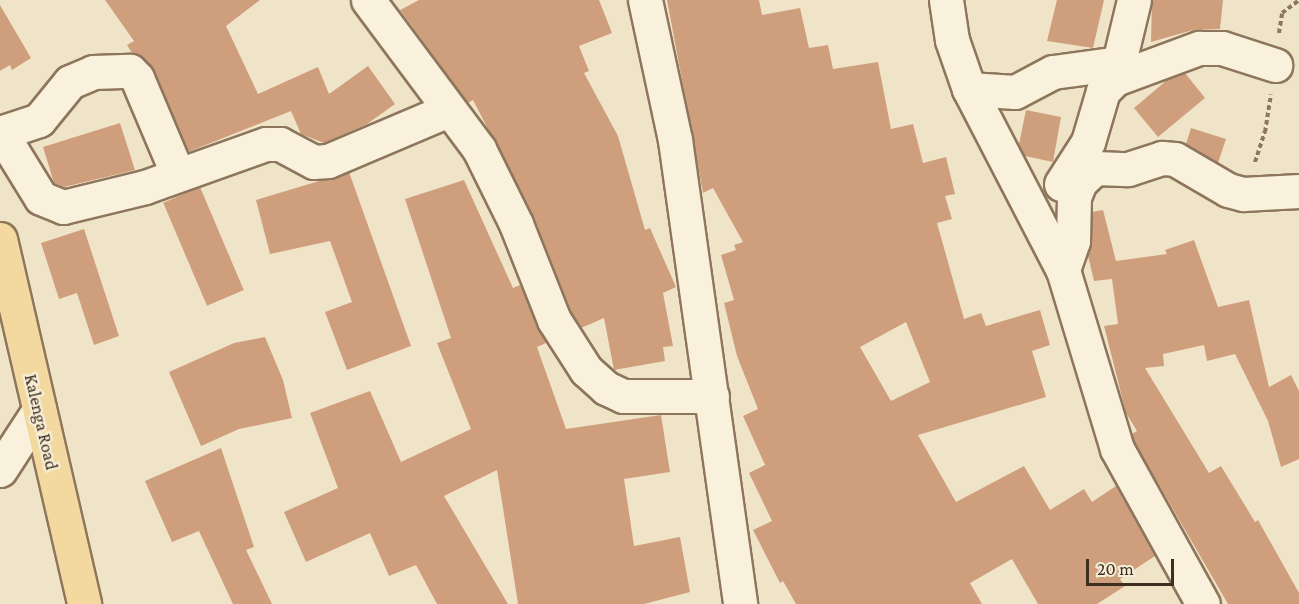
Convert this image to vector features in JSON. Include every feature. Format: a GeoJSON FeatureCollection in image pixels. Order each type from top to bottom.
{"type":"FeatureCollection","features":[{"type":"Feature","properties":{"kind":"main road","name":"Kalenga Road"},"geometry":{"type":"LineString","coordinates":[[0,239],[84,604]]}},
{"type":"Feature","properties":{"kind":"street"},"geometry":{"type":"LineString","coordinates":[[368,0],[495,175],[554,320],[586,370],[606,388],[623,396],[712,396]]}},
{"type":"Feature","properties":{"kind":"street"},"geometry":{"type":"LineString","coordinates":[[645,0],[675,140],[740,604]]}},
{"type":"Feature","properties":{"kind":"street"},"geometry":{"type":"LineString","coordinates":[[946,0],[952,40],[969,89],[1034,210],[1063,270],[1117,449],[1203,604]]}},
{"type":"Feature","properties":{"kind":"street"},"geometry":{"type":"LineString","coordinates":[[1034,210],[1069,174],[1088,142],[1103,91],[1117,71],[1134,0]]}},
{"type":"Feature","properties":{"kind":"street"},"geometry":{"type":"LineString","coordinates":[[969,89],[1015,92],[1053,72],[1117,71],[1199,48],[1222,48],[1275,65]]}},
{"type":"Feature","properties":{"kind":"street"},"geometry":{"type":"LineString","coordinates":[[178,175],[137,78],[130,71],[93,72],[70,82],[39,120],[1,133],[28,181],[52,205],[89,203],[178,175],[245,149],[275,143],[314,162],[328,161],[448,110]]}},
{"type":"Feature","properties":{"kind":"street"},"geometry":{"type":"LineString","coordinates":[[1063,270],[1073,241],[1074,197],[1080,182],[1095,168],[1128,169],[1162,158],[1175,159],[1228,190],[1243,194],[1299,191]]}},
{"type":"Feature","properties":{"kind":"street"},"geometry":{"type":"LineString","coordinates":[[0,470],[39,410]]}},
{"type":"Feature","properties":{"kind":"building"},"geometry":{"type":"Polygon","coordinates":[[[105,0],[260,0],[226,26],[258,94],[318,67],[329,94],[368,66],[395,104],[367,124],[324,143],[301,134],[291,111],[188,152],[154,71],[143,58],[132,53],[127,45],[134,41],[105,0]]]}},
{"type":"Feature","properties":{"kind":"building"},"geometry":{"type":"Polygon","coordinates":[[[419,0],[599,0],[612,33],[579,46],[589,71],[584,73],[618,136],[645,230],[650,228],[676,287],[663,293],[673,346],[663,347],[665,361],[614,370],[604,318],[581,328],[571,311],[533,216],[473,100],[468,103],[400,10],[419,0]]]}},
{"type":"Feature","properties":{"kind":"building"},"geometry":{"type":"Polygon","coordinates":[[[667,0],[759,0],[762,15],[800,8],[809,48],[828,45],[833,69],[878,62],[891,129],[913,124],[923,163],[946,157],[955,194],[945,196],[952,219],[937,223],[964,319],[981,313],[986,326],[1040,310],[1050,345],[1032,351],[1046,397],[918,435],[956,502],[1024,466],[1050,510],[1084,489],[1092,502],[1116,486],[1155,556],[1120,579],[1125,586],[1097,604],[1038,604],[1012,559],[970,583],[982,604],[796,604],[783,581],[780,583],[753,530],[772,521],[749,473],[765,465],[743,416],[758,409],[737,356],[724,303],[734,300],[721,255],[736,250],[734,245],[743,242],[713,188],[703,193],[667,0]],[[906,322],[860,347],[891,401],[930,382],[906,322]]]}},
{"type":"Feature","properties":{"kind":"building"},"geometry":{"type":"Polygon","coordinates":[[[1057,0],[1104,0],[1093,48],[1047,41],[1057,0]]]}},
{"type":"Feature","properties":{"kind":"building"},"geometry":{"type":"Polygon","coordinates":[[[1152,0],[1223,0],[1220,29],[1193,30],[1151,42],[1152,0]]]}},
{"type":"Feature","properties":{"kind":"building"},"geometry":{"type":"Polygon","coordinates":[[[0,5],[31,58],[12,70],[10,65],[0,71],[0,5]]]}},
{"type":"Feature","properties":{"kind":"building"},"geometry":{"type":"Polygon","coordinates":[[[1185,73],[1205,98],[1158,137],[1134,108],[1167,80],[1185,73]]]}},
{"type":"Feature","properties":{"kind":"building"},"geometry":{"type":"Polygon","coordinates":[[[1026,110],[1061,117],[1053,162],[1025,156],[1019,144],[1026,110]]]}},
{"type":"Feature","properties":{"kind":"building"},"geometry":{"type":"Polygon","coordinates":[[[120,123],[135,170],[64,187],[54,183],[43,147],[120,123]]]}},
{"type":"Feature","properties":{"kind":"building"},"geometry":{"type":"Polygon","coordinates":[[[1191,128],[1226,139],[1218,163],[1186,144],[1191,128]]]}},
{"type":"Feature","properties":{"kind":"building"},"geometry":{"type":"Polygon","coordinates":[[[349,172],[411,346],[347,370],[325,312],[352,302],[330,241],[270,254],[256,200],[349,172]]]}},
{"type":"Feature","properties":{"kind":"building"},"geometry":{"type":"Polygon","coordinates":[[[464,180],[513,288],[520,285],[546,343],[537,347],[566,429],[661,415],[670,472],[624,479],[634,546],[680,537],[690,592],[644,604],[518,604],[497,470],[444,496],[508,604],[437,604],[416,565],[389,576],[370,533],[306,562],[284,512],[338,488],[310,413],[370,391],[401,462],[471,429],[437,343],[451,338],[405,199],[464,180]]]}},
{"type":"Feature","properties":{"kind":"building"},"geometry":{"type":"Polygon","coordinates":[[[200,187],[244,290],[207,306],[163,203],[200,187]]]}},
{"type":"Feature","properties":{"kind":"building"},"geometry":{"type":"Polygon","coordinates":[[[1103,210],[1116,261],[1167,254],[1165,250],[1194,240],[1218,307],[1249,300],[1269,387],[1291,375],[1299,391],[1299,459],[1281,467],[1268,421],[1235,354],[1207,361],[1204,345],[1163,354],[1164,366],[1145,368],[1209,473],[1221,466],[1255,522],[1258,520],[1299,593],[1299,604],[1228,604],[1134,442],[1132,434],[1137,431],[1126,413],[1104,326],[1118,324],[1112,279],[1094,281],[1088,256],[1092,212],[1103,210]]]}},
{"type":"Feature","properties":{"kind":"building"},"geometry":{"type":"Polygon","coordinates":[[[84,229],[119,336],[94,345],[77,293],[59,299],[41,243],[84,229]]]}},
{"type":"Feature","properties":{"kind":"building"},"geometry":{"type":"Polygon","coordinates":[[[265,337],[283,380],[292,418],[239,429],[201,446],[169,372],[234,343],[265,337]]]}},
{"type":"Feature","properties":{"kind":"building"},"geometry":{"type":"Polygon","coordinates":[[[221,448],[254,547],[246,550],[272,604],[233,604],[199,531],[172,542],[145,481],[221,448]]]}}]}
